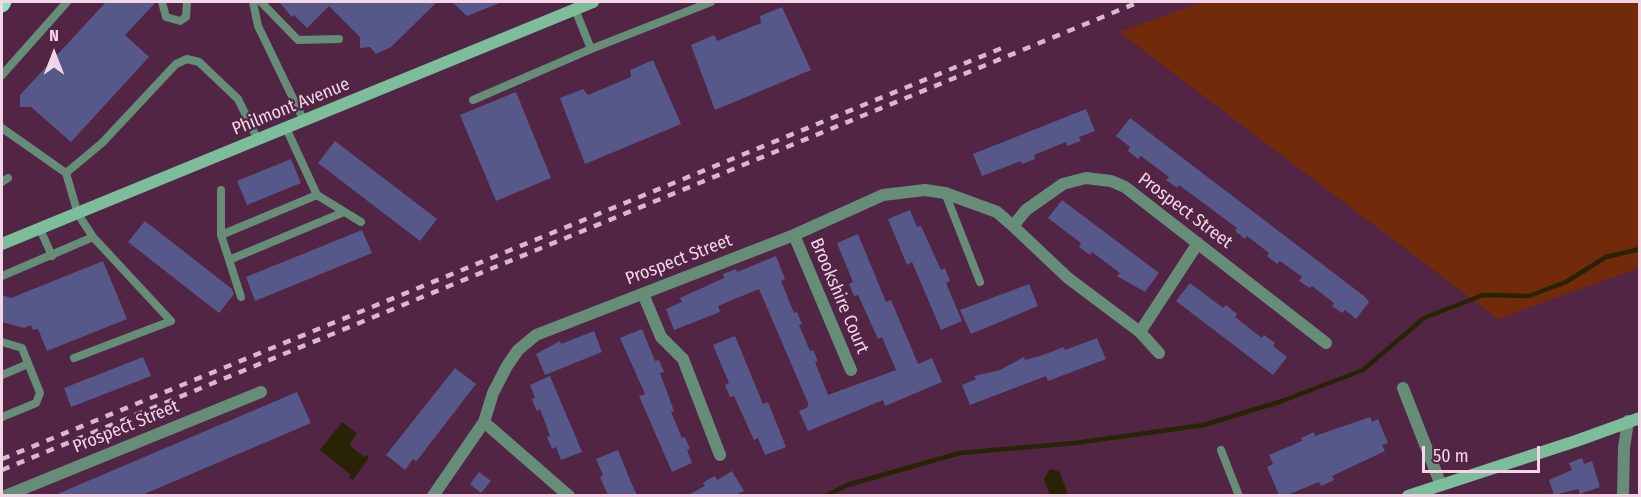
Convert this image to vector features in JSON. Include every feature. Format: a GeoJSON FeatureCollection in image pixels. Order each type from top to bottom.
{"type":"FeatureCollection","features":[{"type":"Feature","properties":{"kind":"main road","name":"Philmont Avenue"},"geometry":{"type":"LineString","coordinates":[[2,244],[593,2]]}},
{"type":"Feature","properties":{"kind":"main road"},"geometry":{"type":"LineString","coordinates":[[1408,495],[1634,420]]}},
{"type":"Feature","properties":{"kind":"street","name":"Prospect Street"},"geometry":{"type":"LineString","coordinates":[[1013,226],[1026,210],[1051,190],[1074,180],[1098,178],[1125,187],[1326,342]]}},
{"type":"Feature","properties":{"kind":"street","name":"Prospect Street"},"geometry":{"type":"LineString","coordinates":[[433,495],[484,422],[493,393],[507,366],[518,350],[536,335],[794,235],[883,195],[925,190],[964,197],[997,212],[1068,278],[1140,332],[1159,353]]}},
{"type":"Feature","properties":{"kind":"street","name":"Brookshire Court"},"geometry":{"type":"LineString","coordinates":[[794,235],[851,370]]}},
{"type":"Feature","properties":{"kind":"street"},"geometry":{"type":"LineString","coordinates":[[1140,332],[1198,243]]}},
{"type":"Feature","properties":{"kind":"street"},"geometry":{"type":"LineString","coordinates":[[643,294],[661,337],[683,358],[720,455]]}},
{"type":"Feature","properties":{"kind":"street"},"geometry":{"type":"LineString","coordinates":[[1403,388],[1441,485]]}},
{"type":"Feature","properties":{"kind":"street","name":"Prospect Street"},"geometry":{"type":"LineString","coordinates":[[5,495],[261,392]]}},
{"type":"Feature","properties":{"kind":"street"},"geometry":{"type":"LineString","coordinates":[[1634,420],[1640,431]]}},
{"type":"Feature","properties":{"kind":"street"},"geometry":{"type":"LineString","coordinates":[[1623,495],[1624,448],[1634,420]]}},
{"type":"Feature","properties":{"kind":"street"},"geometry":{"type":"LineString","coordinates":[[484,422],[569,495]]}},
{"type":"Feature","properties":{"kind":"lane"},"geometry":{"type":"LineString","coordinates":[[2,75],[67,2]]}},
{"type":"Feature","properties":{"kind":"lane"},"geometry":{"type":"LineString","coordinates":[[162,2],[166,17],[180,21],[186,17],[187,2]]}},
{"type":"Feature","properties":{"kind":"lane"},"geometry":{"type":"LineString","coordinates":[[253,2],[258,26],[304,121]]}},
{"type":"Feature","properties":{"kind":"lane"},"geometry":{"type":"LineString","coordinates":[[261,2],[298,40],[339,39]]}},
{"type":"Feature","properties":{"kind":"lane"},"geometry":{"type":"LineString","coordinates":[[473,100],[591,49],[711,2]]}},
{"type":"Feature","properties":{"kind":"lane"},"geometry":{"type":"LineString","coordinates":[[575,9],[591,49]]}},
{"type":"Feature","properties":{"kind":"lane"},"geometry":{"type":"LineString","coordinates":[[66,173],[102,143],[176,64],[187,59],[199,62],[238,99],[258,140]]}},
{"type":"Feature","properties":{"kind":"lane"},"geometry":{"type":"LineString","coordinates":[[2,128],[66,173],[78,214],[93,237],[171,321],[74,358]]}},
{"type":"Feature","properties":{"kind":"lane"},"geometry":{"type":"LineString","coordinates":[[286,128],[317,195],[361,222]]}},
{"type":"Feature","properties":{"kind":"lane"},"geometry":{"type":"LineString","coordinates":[[221,190],[221,235],[241,297]]}},
{"type":"Feature","properties":{"kind":"lane"},"geometry":{"type":"LineString","coordinates":[[945,193],[980,282]]}},
{"type":"Feature","properties":{"kind":"lane"},"geometry":{"type":"LineString","coordinates":[[221,235],[317,195]]}},
{"type":"Feature","properties":{"kind":"lane"},"geometry":{"type":"LineString","coordinates":[[229,260],[344,212]]}},
{"type":"Feature","properties":{"kind":"lane"},"geometry":{"type":"LineString","coordinates":[[40,229],[52,256]]}},
{"type":"Feature","properties":{"kind":"lane"},"geometry":{"type":"LineString","coordinates":[[2,276],[93,237]]}},
{"type":"Feature","properties":{"kind":"lane"},"geometry":{"type":"LineString","coordinates":[[2,342],[22,348],[40,393],[36,403],[2,417]]}},
{"type":"Feature","properties":{"kind":"lane"},"geometry":{"type":"LineString","coordinates":[[2,375],[28,364]]}},
{"type":"Feature","properties":{"kind":"lane"},"geometry":{"type":"LineString","coordinates":[[1221,450],[1239,495]]}},
{"type":"Feature","properties":{"kind":"shaded area"},"geometry":{"type":"Polygon","coordinates":[[[1202,2],[1639,2],[1639,268],[1498,319],[1119,32],[1202,2]]]}},
{"type":"Feature","properties":{"kind":"shaded area"},"geometry":{"type":"Polygon","coordinates":[[[342,422],[357,433],[349,445],[364,457],[366,455],[369,457],[353,480],[349,477],[351,475],[320,450],[342,422]]]}},
{"type":"Feature","properties":{"kind":"shaded area"},"geometry":{"type":"Polygon","coordinates":[[[1050,469],[1060,472],[1068,495],[1050,495],[1044,479],[1050,469]]]}},
{"type":"Feature","properties":{"kind":"building"},"geometry":{"type":"Polygon","coordinates":[[[106,2],[156,2],[125,35],[149,57],[71,142],[31,107],[20,107],[20,95],[106,2]]]}},
{"type":"Feature","properties":{"kind":"building"},"geometry":{"type":"Polygon","coordinates":[[[279,2],[437,2],[391,47],[376,54],[370,47],[360,48],[360,37],[329,6],[307,28],[294,15],[292,17],[279,2]]]}},
{"type":"Feature","properties":{"kind":"building"},"geometry":{"type":"Polygon","coordinates":[[[452,2],[502,2],[467,16],[452,2]]]}},
{"type":"Feature","properties":{"kind":"building"},"geometry":{"type":"Polygon","coordinates":[[[782,7],[811,70],[715,110],[691,45],[714,35],[717,41],[761,23],[760,16],[782,7]]]}},
{"type":"Feature","properties":{"kind":"building"},"geometry":{"type":"Polygon","coordinates":[[[653,60],[681,124],[585,164],[560,98],[583,89],[588,95],[631,77],[630,70],[653,60]]]}},
{"type":"Feature","properties":{"kind":"building"},"geometry":{"type":"Polygon","coordinates":[[[516,92],[551,178],[496,201],[460,115],[516,92]]]}},
{"type":"Feature","properties":{"kind":"building"},"geometry":{"type":"Polygon","coordinates":[[[1086,109],[1095,131],[1079,137],[1081,141],[1067,146],[1066,142],[1034,155],[1035,159],[1022,164],[1021,161],[982,176],[973,154],[1086,109]]]}},
{"type":"Feature","properties":{"kind":"building"},"geometry":{"type":"Polygon","coordinates":[[[1130,118],[1364,296],[1369,302],[1356,319],[1345,310],[1342,313],[1332,306],[1334,303],[1312,286],[1310,288],[1299,281],[1302,277],[1280,261],[1277,264],[1267,256],[1269,253],[1247,236],[1245,239],[1235,231],[1237,228],[1179,185],[1177,188],[1166,180],[1169,177],[1141,156],[1138,159],[1128,151],[1130,147],[1116,136],[1130,118]]]}},
{"type":"Feature","properties":{"kind":"building"},"geometry":{"type":"Polygon","coordinates":[[[335,141],[437,219],[420,241],[318,163],[335,141]]]}},
{"type":"Feature","properties":{"kind":"building"},"geometry":{"type":"Polygon","coordinates":[[[291,159],[301,183],[247,205],[237,181],[291,159]]]}},
{"type":"Feature","properties":{"kind":"building"},"geometry":{"type":"Polygon","coordinates":[[[1062,200],[1159,273],[1145,292],[1117,276],[1120,273],[1092,252],[1090,255],[1079,247],[1081,243],[1048,218],[1062,200]]]}},
{"type":"Feature","properties":{"kind":"building"},"geometry":{"type":"Polygon","coordinates":[[[910,210],[917,227],[921,226],[941,270],[945,268],[950,281],[946,283],[962,321],[941,330],[912,262],[907,265],[888,219],[910,210]]]}},
{"type":"Feature","properties":{"kind":"building"},"geometry":{"type":"Polygon","coordinates":[[[145,221],[232,289],[234,294],[219,313],[128,242],[145,221]]]}},
{"type":"Feature","properties":{"kind":"building"},"geometry":{"type":"Polygon","coordinates":[[[362,230],[372,253],[255,301],[246,277],[362,230]]]}},
{"type":"Feature","properties":{"kind":"building"},"geometry":{"type":"Polygon","coordinates":[[[858,234],[886,302],[891,300],[918,364],[932,358],[942,382],[885,406],[883,400],[808,431],[799,411],[808,407],[808,403],[759,289],[718,306],[720,312],[674,330],[666,309],[682,302],[680,298],[724,278],[723,274],[736,269],[737,272],[776,256],[785,279],[781,281],[794,313],[797,312],[802,324],[799,325],[810,351],[813,350],[818,361],[815,362],[828,395],[896,370],[882,337],[878,339],[858,295],[854,296],[849,284],[853,282],[837,243],[858,234]]]}},
{"type":"Feature","properties":{"kind":"building"},"geometry":{"type":"Polygon","coordinates":[[[103,261],[127,319],[47,351],[38,329],[33,330],[31,325],[24,328],[2,322],[2,295],[11,298],[103,261]]]}},
{"type":"Feature","properties":{"kind":"building"},"geometry":{"type":"Polygon","coordinates":[[[1190,283],[1223,308],[1226,305],[1237,314],[1235,317],[1262,338],[1264,335],[1275,343],[1273,346],[1287,357],[1273,375],[1176,301],[1190,283]]]}},
{"type":"Feature","properties":{"kind":"building"},"geometry":{"type":"Polygon","coordinates":[[[1029,284],[1038,306],[971,334],[960,310],[1029,284]]]}},
{"type":"Feature","properties":{"kind":"building"},"geometry":{"type":"Polygon","coordinates":[[[642,329],[655,361],[659,360],[664,372],[660,373],[674,411],[671,412],[682,438],[685,437],[690,449],[687,450],[692,463],[672,472],[639,396],[645,394],[620,338],[642,329]]]}},
{"type":"Feature","properties":{"kind":"building"},"geometry":{"type":"Polygon","coordinates":[[[594,331],[602,352],[545,375],[536,354],[560,341],[561,344],[594,331]]]}},
{"type":"Feature","properties":{"kind":"building"},"geometry":{"type":"Polygon","coordinates":[[[735,336],[763,404],[768,402],[786,447],[765,455],[758,438],[754,440],[734,396],[730,397],[725,385],[729,383],[713,345],[735,336]]]}},
{"type":"Feature","properties":{"kind":"building"},"geometry":{"type":"Polygon","coordinates":[[[1097,338],[1106,359],[1048,381],[1046,376],[970,405],[962,385],[976,379],[974,376],[1000,370],[1024,357],[1025,360],[1064,347],[1065,350],[1097,338]]]}},
{"type":"Feature","properties":{"kind":"building"},"geometry":{"type":"Polygon","coordinates":[[[143,357],[151,376],[71,407],[64,388],[143,357]]]}},
{"type":"Feature","properties":{"kind":"building"},"geometry":{"type":"Polygon","coordinates":[[[455,368],[476,384],[419,458],[416,461],[413,459],[405,470],[386,455],[455,368]]]}},
{"type":"Feature","properties":{"kind":"building"},"geometry":{"type":"Polygon","coordinates":[[[550,376],[582,452],[561,460],[556,447],[552,449],[547,437],[550,436],[540,409],[537,411],[534,405],[532,399],[535,398],[530,385],[550,376]]]}},
{"type":"Feature","properties":{"kind":"building"},"geometry":{"type":"Polygon","coordinates":[[[297,392],[311,423],[142,495],[55,495],[297,392]]]}},
{"type":"Feature","properties":{"kind":"building"},"geometry":{"type":"Polygon","coordinates":[[[1370,417],[1372,422],[1378,419],[1388,443],[1382,445],[1385,451],[1332,476],[1334,480],[1321,486],[1319,482],[1287,495],[1279,495],[1267,467],[1273,464],[1269,455],[1302,441],[1301,438],[1314,432],[1315,436],[1370,417]]]}},
{"type":"Feature","properties":{"kind":"building"},"geometry":{"type":"Polygon","coordinates":[[[618,450],[637,495],[608,495],[600,477],[603,475],[596,459],[618,450]]]}},
{"type":"Feature","properties":{"kind":"building"},"geometry":{"type":"Polygon","coordinates":[[[1582,458],[1584,464],[1592,461],[1600,487],[1580,494],[1578,489],[1554,495],[1549,480],[1572,470],[1569,463],[1582,458]]]}},
{"type":"Feature","properties":{"kind":"building"},"geometry":{"type":"Polygon","coordinates":[[[732,471],[744,491],[735,495],[688,495],[705,486],[703,483],[709,479],[715,476],[717,480],[732,471]]]}},
{"type":"Feature","properties":{"kind":"building"},"geometry":{"type":"Polygon","coordinates":[[[479,472],[491,481],[481,493],[470,484],[479,472]]]}},
{"type":"Feature","properties":{"kind":"waterway"},"geometry":{"type":"LineString","coordinates":[[826,496],[847,485],[960,453],[1075,443],[1204,425],[1282,401],[1363,370],[1424,318],[1483,295],[1529,296],[1566,282],[1606,257],[1640,249]]}},
{"type":"Feature","properties":{"kind":"railway"},"geometry":{"type":"LineString","coordinates":[[2,470],[1139,2]]}},
{"type":"Feature","properties":{"kind":"railway"},"geometry":{"type":"LineString","coordinates":[[2,459],[1007,46]]}}]}
